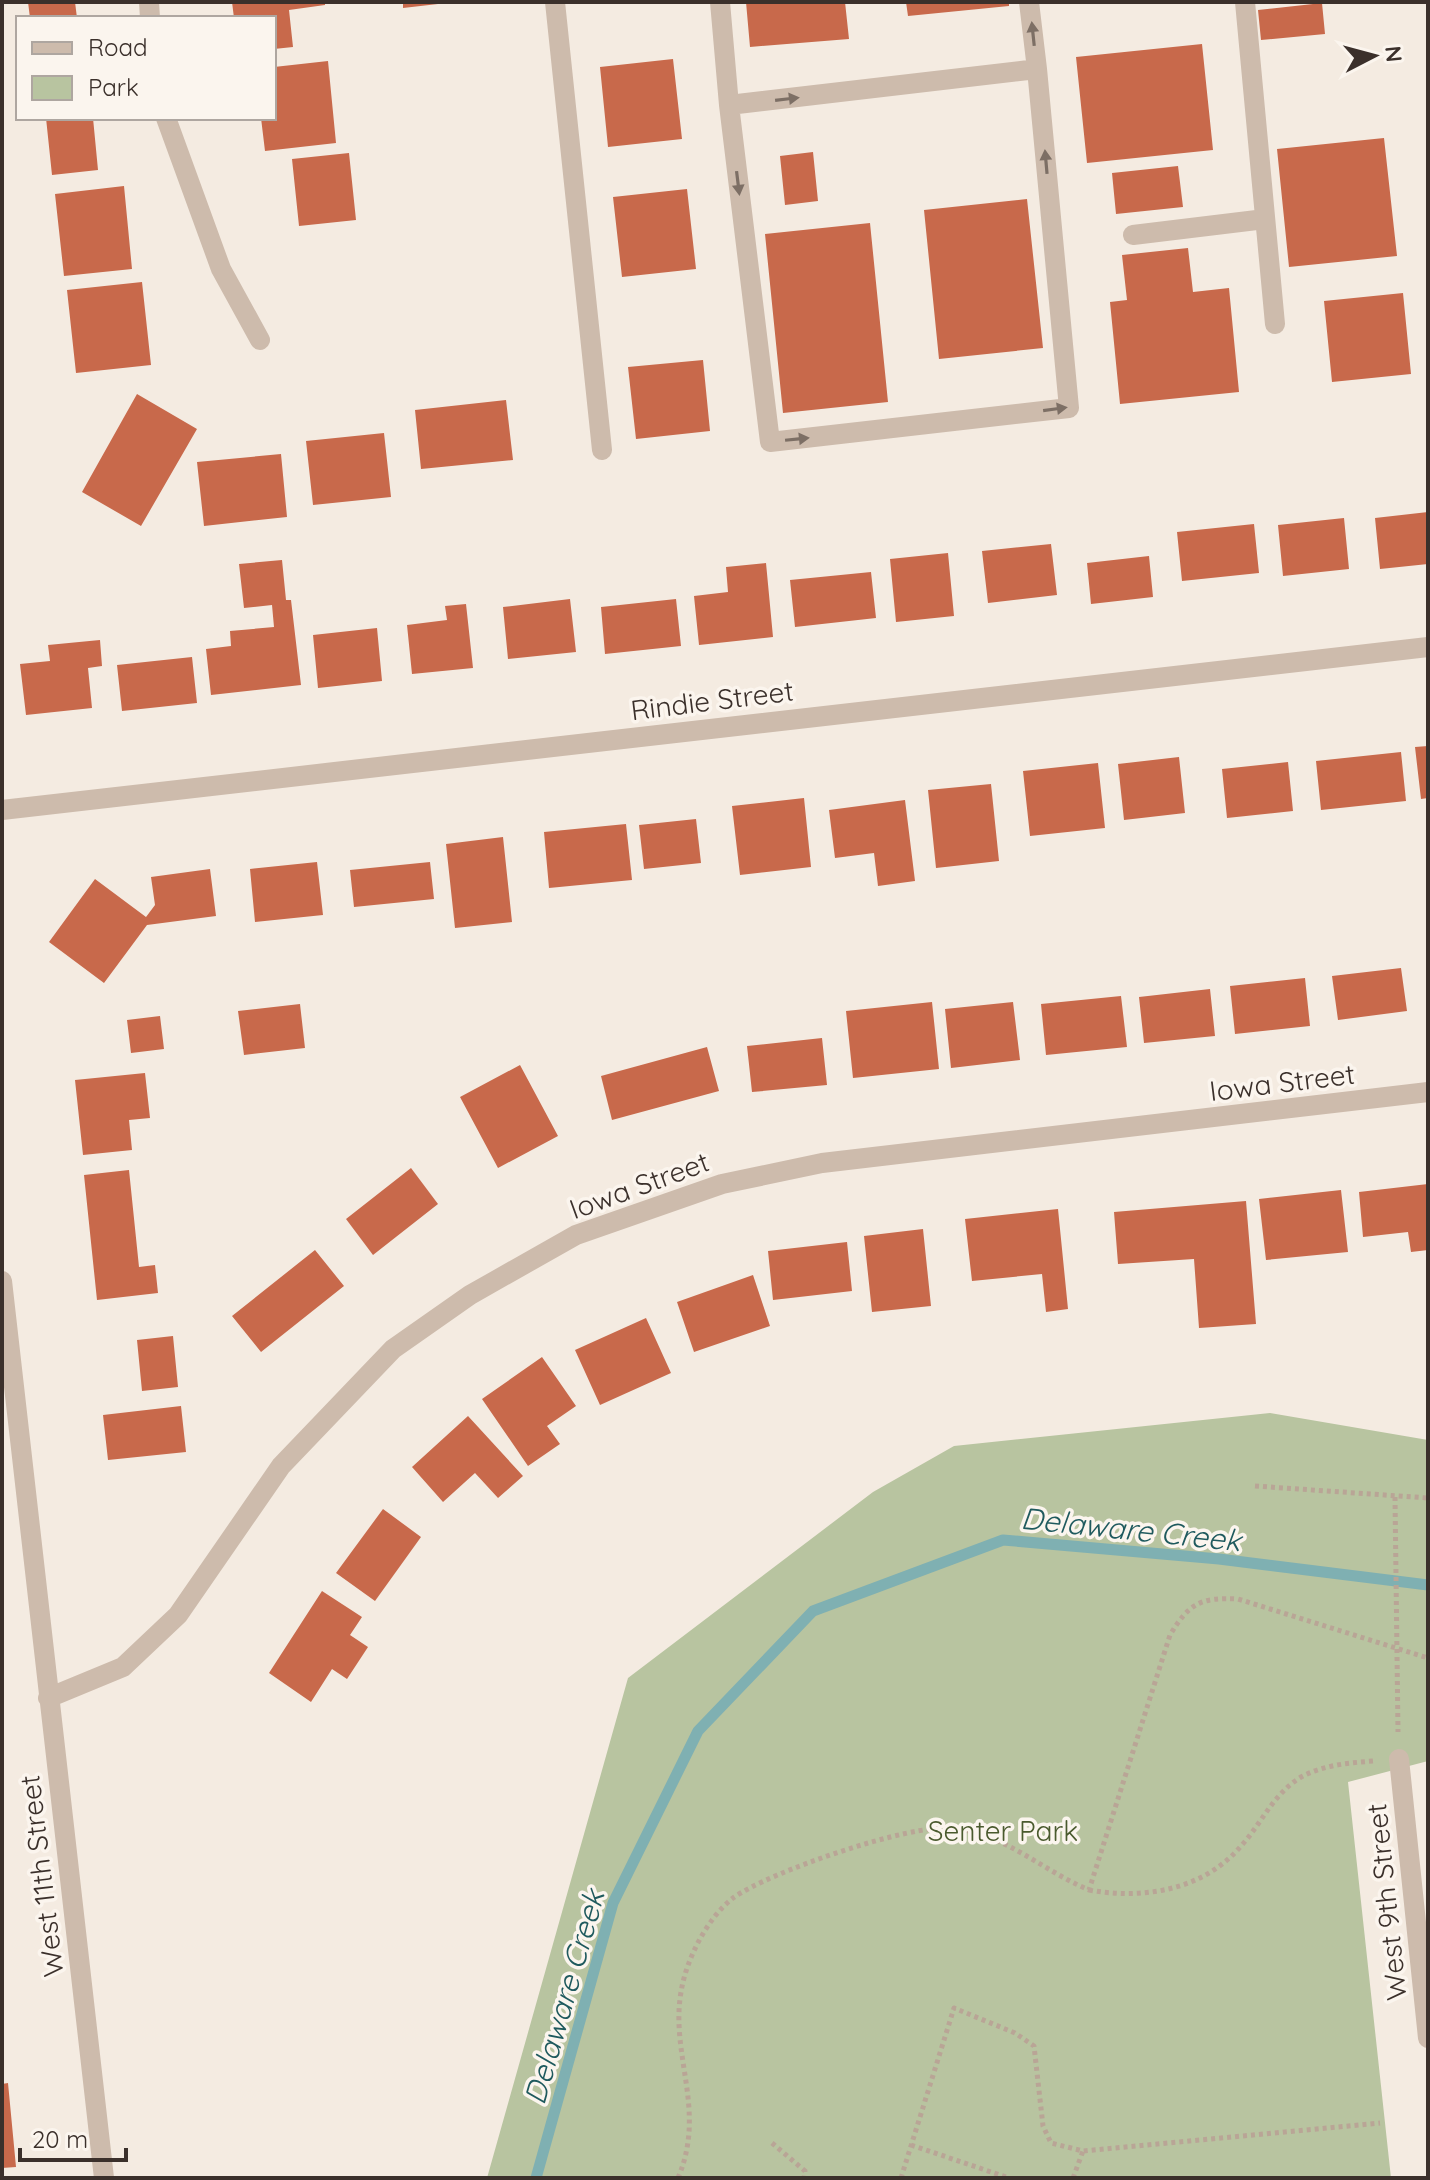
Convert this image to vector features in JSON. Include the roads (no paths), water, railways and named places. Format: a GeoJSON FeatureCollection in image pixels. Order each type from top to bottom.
{"type":"FeatureCollection","features":[{"type":"Feature","properties":{"kind":"street"},"geometry":{"type":"LineString","coordinates":[[555,2],[602,450]]}},
{"type":"Feature","properties":{"kind":"street"},"geometry":{"type":"LineString","coordinates":[[720,2],[729,105],[770,442],[1069,408],[1029,2]]}},
{"type":"Feature","properties":{"kind":"street"},"geometry":{"type":"LineString","coordinates":[[1245,2],[1275,324]]}},
{"type":"Feature","properties":{"kind":"street"},"geometry":{"type":"LineString","coordinates":[[729,105],[1037,69]]}},
{"type":"Feature","properties":{"kind":"street"},"geometry":{"type":"LineString","coordinates":[[167,120],[221,269],[260,340]]}},
{"type":"Feature","properties":{"kind":"street"},"geometry":{"type":"LineString","coordinates":[[1133,235],[1265,219]]}},
{"type":"Feature","properties":{"kind":"street","name":"Rindie Street"},"geometry":{"type":"LineString","coordinates":[[2,810],[1428,647]]}},
{"type":"Feature","properties":{"kind":"street","name":"Iowa Street"},"geometry":{"type":"LineString","coordinates":[[48,1698],[123,1667],[178,1615],[281,1466],[393,1349],[470,1295],[576,1235],[722,1184],[822,1163],[1428,1092]]}},
{"type":"Feature","properties":{"kind":"street","name":"West 11th Street"},"geometry":{"type":"LineString","coordinates":[[2,1281],[104,2178]]}},
{"type":"Feature","properties":{"kind":"street","name":"West 9th Street"},"geometry":{"type":"LineString","coordinates":[[1399,1759],[1427,2027]]}},
{"type":"Feature","properties":{"kind":"waterway","name":"Delaware Creek"},"geometry":{"type":"LineString","coordinates":[[536,2178],[613,1903],[698,1731],[813,1611],[1003,1540],[1219,1559],[1428,1585]]}},
{"type":"Feature","properties":{"kind":"park label","name":"Senter Park"},"geometry":{"type":"Point","coordinates":[1003,1830]}}]}
